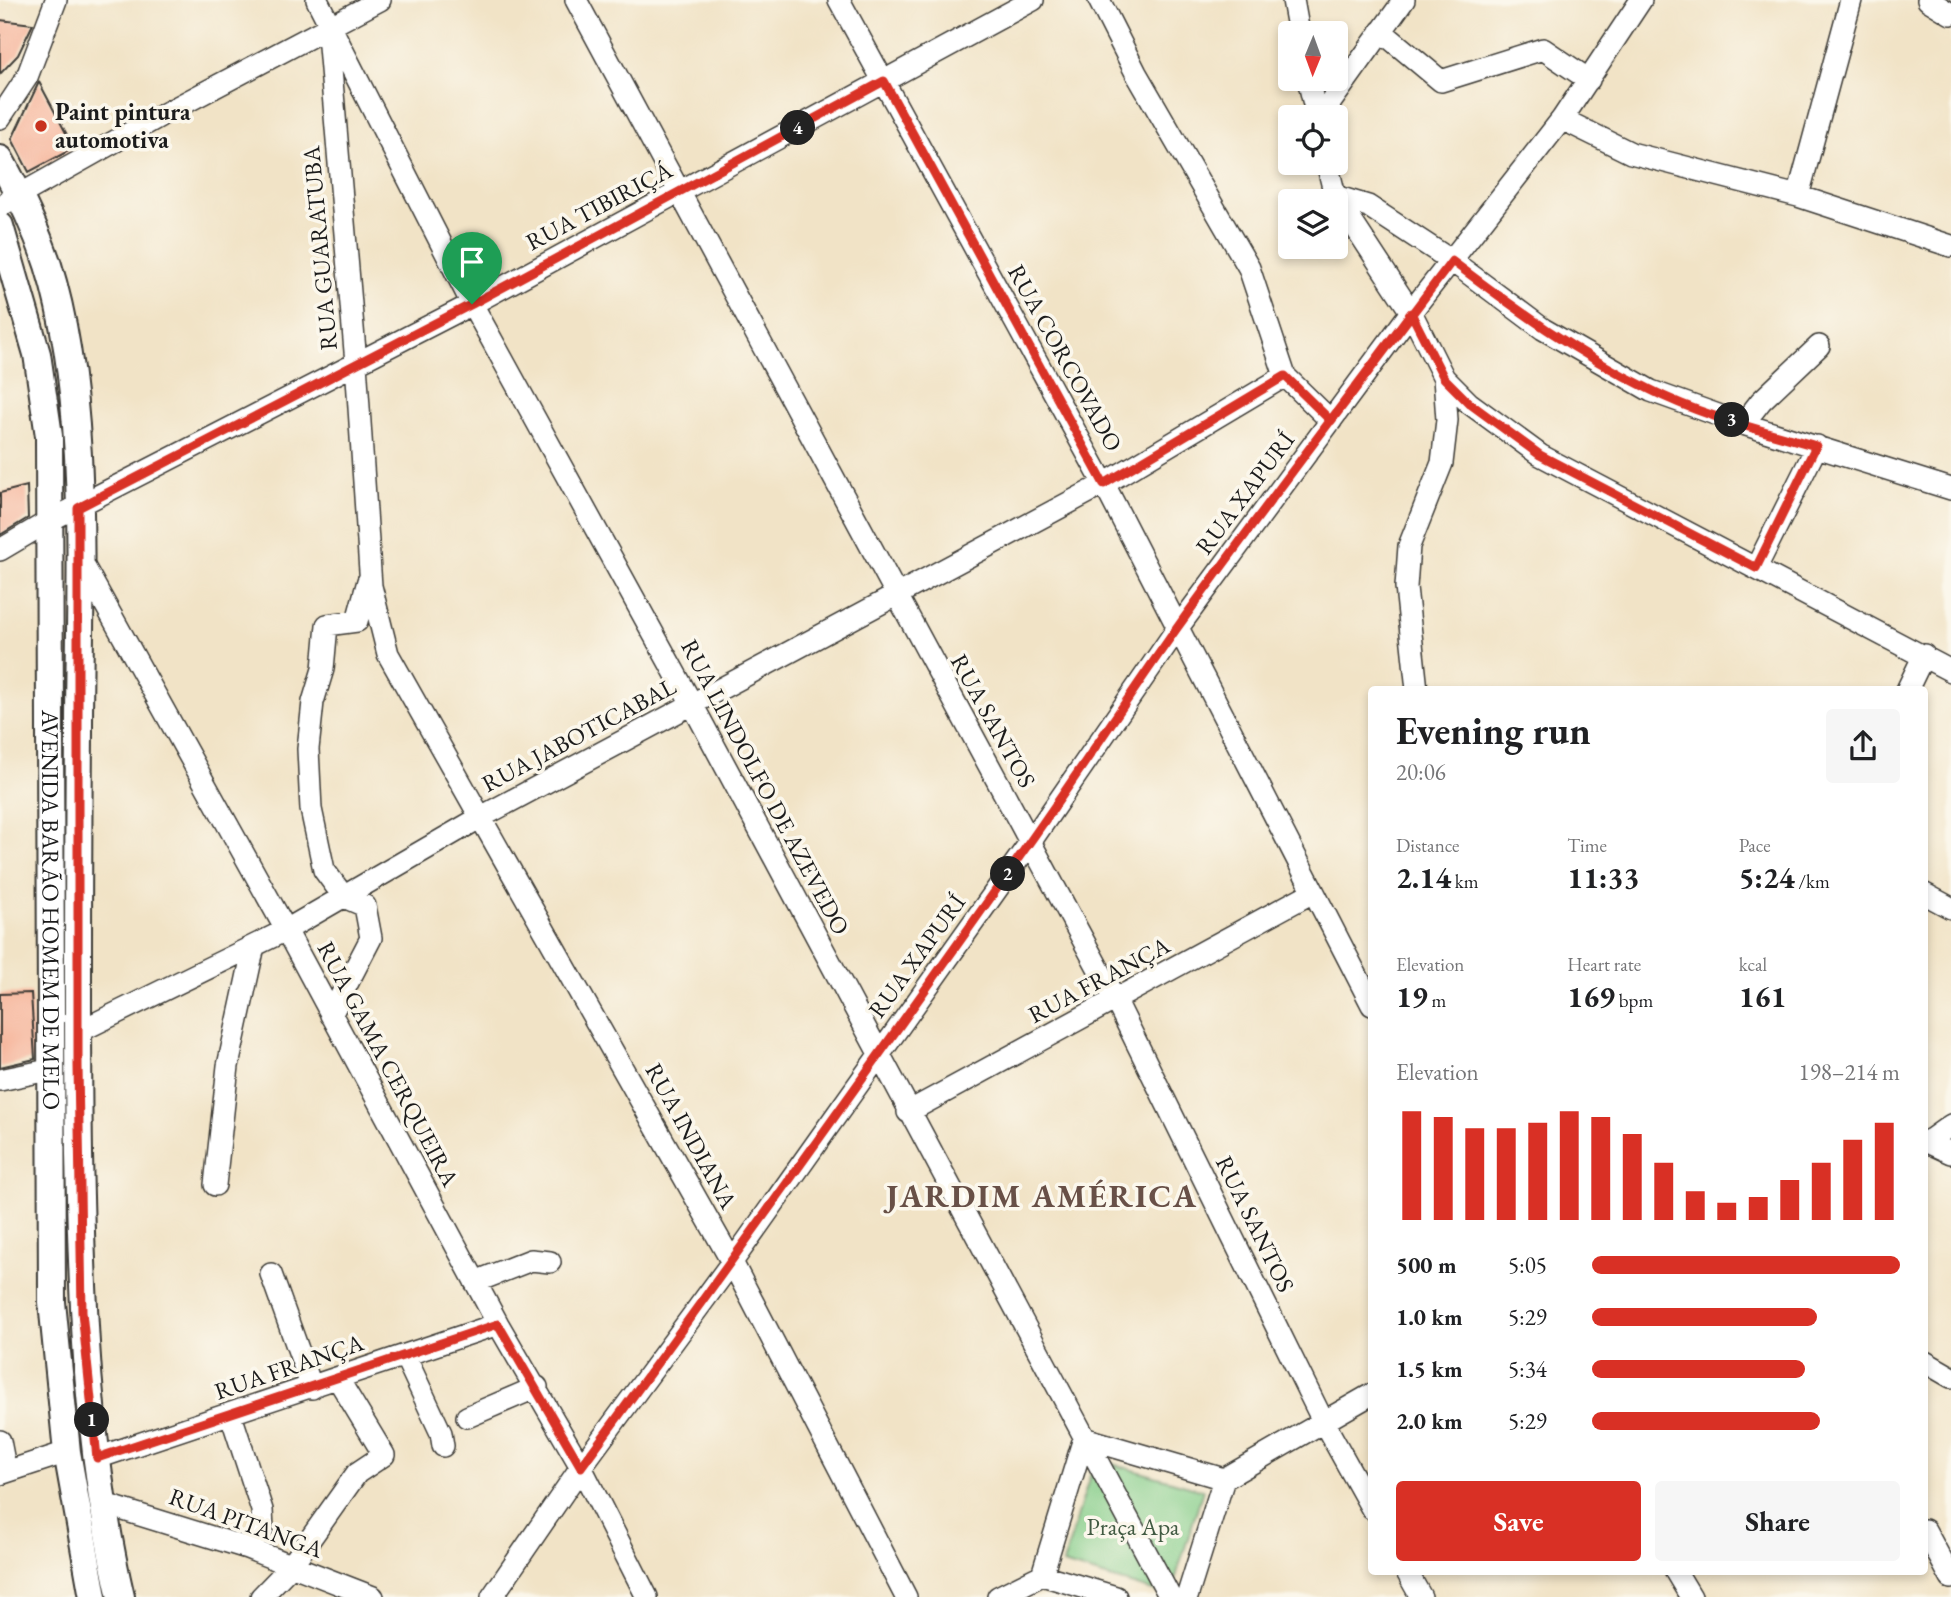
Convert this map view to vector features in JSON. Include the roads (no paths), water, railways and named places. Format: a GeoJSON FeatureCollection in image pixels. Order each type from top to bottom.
{"type":"FeatureCollection","features":[{"type":"Feature","properties":{"kind":"main road","name":"AVENIDA BARÃO HOMEM DE MELO"},"geometry":{"type":"LineString","coordinates":[[0,159],[10,200],[48,266],[66,348],[75,429],[79,557],[78,1032],[82,1312],[101,1503],[121,1597]]}},
{"type":"Feature","properties":{"kind":"main road","name":"AVENIDA BARÃO HOMEM DE MELO"},"geometry":{"type":"LineString","coordinates":[[0,226],[37,354],[49,436],[52,1302],[67,1452],[93,1597]]}},
{"type":"Feature","properties":{"kind":"street"},"geometry":{"type":"LineString","coordinates":[[0,118],[8,95],[27,78],[56,0]]}},
{"type":"Feature","properties":{"kind":"street","name":"RUA LINDOLFO DE AZEVEDO"},"geometry":{"type":"LineString","coordinates":[[317,0],[327,25],[472,304],[692,704],[878,1056],[1170,1597]]}},
{"type":"Feature","properties":{"kind":"street"},"geometry":{"type":"LineString","coordinates":[[10,200],[327,25],[380,0]]}},
{"type":"Feature","properties":{"kind":"street","name":"RUA SANTOS"},"geometry":{"type":"LineString","coordinates":[[576,0],[894,595],[1116,1001],[1323,1421],[1368,1502]]}},
{"type":"Feature","properties":{"kind":"street","name":"RUA CORCOVADO"},"geometry":{"type":"LineString","coordinates":[[839,0],[1104,484],[1368,997]]}},
{"type":"Feature","properties":{"kind":"street","name":"RUA TIBIRIÇÁ"},"geometry":{"type":"LineString","coordinates":[[0,550],[49,522],[472,304],[1033,0]]}},
{"type":"Feature","properties":{"kind":"street"},"geometry":{"type":"LineString","coordinates":[[1099,0],[1136,73],[1249,268],[1285,376],[1331,421]]}},
{"type":"Feature","properties":{"kind":"street"},"geometry":{"type":"LineString","coordinates":[[1327,105],[1404,0]]}},
{"type":"Feature","properties":{"kind":"street","name":"RUA XAPURÍ"},"geometry":{"type":"LineString","coordinates":[[492,1597],[581,1467],[732,1262],[1029,844],[1177,629],[1411,313],[1562,119],[1641,0]]}},
{"type":"Feature","properties":{"kind":"street"},"geometry":{"type":"LineString","coordinates":[[1798,196],[1851,0]]}},
{"type":"Feature","properties":{"kind":"street"},"geometry":{"type":"LineString","coordinates":[[1928,0],[1951,14]]}},
{"type":"Feature","properties":{"kind":"street"},"geometry":{"type":"LineString","coordinates":[[1292,2],[1296,21]]}},
{"type":"Feature","properties":{"kind":"street","name":"RUA GUARATUBA"},"geometry":{"type":"LineString","coordinates":[[327,25],[356,363],[370,572],[388,654],[481,817]]}},
{"type":"Feature","properties":{"kind":"street"},"geometry":{"type":"LineString","coordinates":[[1381,32],[1441,81],[1543,49],[1589,79]]}},
{"type":"Feature","properties":{"kind":"street"},"geometry":{"type":"LineString","coordinates":[[1562,119],[1631,153],[1798,196],[1951,246]]}},
{"type":"Feature","properties":{"kind":"street"},"geometry":{"type":"LineString","coordinates":[[1348,200],[1368,206],[1452,261],[1542,329],[1651,391],[1743,424],[1951,489]]}},
{"type":"Feature","properties":{"kind":"street"},"geometry":{"type":"LineString","coordinates":[[1348,216],[1411,313],[1444,378],[1469,403],[1540,455],[1951,671]]}},
{"type":"Feature","properties":{"kind":"street"},"geometry":{"type":"LineString","coordinates":[[1743,424],[1761,401],[1819,346]]}},
{"type":"Feature","properties":{"kind":"street","name":"RUA JABOTICABAL"},"geometry":{"type":"LineString","coordinates":[[78,1032],[286,930],[481,817],[1104,484],[1285,376]]}},
{"type":"Feature","properties":{"kind":"street"},"geometry":{"type":"LineString","coordinates":[[1417,686],[1406,587],[1409,546],[1443,463],[1447,420],[1444,378]]}},
{"type":"Feature","properties":{"kind":"street"},"geometry":{"type":"LineString","coordinates":[[1756,568],[1816,446]]}},
{"type":"Feature","properties":{"kind":"street","name":"RUA GAMA CERQUEIRA"},"geometry":{"type":"LineString","coordinates":[[79,557],[286,930],[498,1324],[537,1387],[581,1467],[647,1597]]}},
{"type":"Feature","properties":{"kind":"street"},"geometry":{"type":"LineString","coordinates":[[331,1015],[371,938],[365,906],[344,897],[324,870],[311,809],[308,748],[313,702],[323,669],[327,625],[357,621],[370,572]]}},
{"type":"Feature","properties":{"kind":"street"},"geometry":{"type":"LineString","coordinates":[[1909,686],[1924,655]]}},
{"type":"Feature","properties":{"kind":"street","name":"RUA INDIANA"},"geometry":{"type":"LineString","coordinates":[[481,817],[732,1262],[906,1597]]}},
{"type":"Feature","properties":{"kind":"street","name":"RUA FRANÇA"},"geometry":{"type":"LineString","coordinates":[[908,1112],[1313,892]]}},
{"type":"Feature","properties":{"kind":"street"},"geometry":{"type":"LineString","coordinates":[[1928,896],[1951,908]]}},
{"type":"Feature","properties":{"kind":"street"},"geometry":{"type":"LineString","coordinates":[[215,1185],[228,1066],[254,946]]}},
{"type":"Feature","properties":{"kind":"street"},"geometry":{"type":"LineString","coordinates":[[0,1080],[53,1069]]}},
{"type":"Feature","properties":{"kind":"street"},"geometry":{"type":"LineString","coordinates":[[1928,1140],[1951,1125]]}},
{"type":"Feature","properties":{"kind":"street"},"geometry":{"type":"LineString","coordinates":[[1928,1142],[1951,1153]]}},
{"type":"Feature","properties":{"kind":"street"},"geometry":{"type":"LineString","coordinates":[[475,1282],[531,1260],[550,1262]]}},
{"type":"Feature","properties":{"kind":"street"},"geometry":{"type":"LineString","coordinates":[[271,1274],[312,1388]]}},
{"type":"Feature","properties":{"kind":"street","name":"RUA FRANÇA"},"geometry":{"type":"LineString","coordinates":[[97,1458],[498,1324]]}},
{"type":"Feature","properties":{"kind":"street"},"geometry":{"type":"LineString","coordinates":[[405,1356],[441,1433],[443,1446]]}},
{"type":"Feature","properties":{"kind":"street"},"geometry":{"type":"LineString","coordinates":[[1928,1364],[1951,1377]]}},
{"type":"Feature","properties":{"kind":"street"},"geometry":{"type":"LineString","coordinates":[[1928,1382],[1951,1377]]}},
{"type":"Feature","properties":{"kind":"street"},"geometry":{"type":"LineString","coordinates":[[261,1597],[291,1566],[357,1473],[384,1455],[338,1379]]}},
{"type":"Feature","properties":{"kind":"street"},"geometry":{"type":"LineString","coordinates":[[467,1417],[537,1387]]}},
{"type":"Feature","properties":{"kind":"street"},"geometry":{"type":"LineString","coordinates":[[1187,1597],[1224,1479],[1368,1396]]}},
{"type":"Feature","properties":{"kind":"street"},"geometry":{"type":"LineString","coordinates":[[231,1415],[262,1510],[263,1529],[247,1548]]}},
{"type":"Feature","properties":{"kind":"street"},"geometry":{"type":"LineString","coordinates":[[1042,1575],[1084,1438],[1224,1479]]}},
{"type":"Feature","properties":{"kind":"street"},"geometry":{"type":"LineString","coordinates":[[0,1441],[3,1473],[67,1452]]}},
{"type":"Feature","properties":{"kind":"street","name":"RUA PITANGA"},"geometry":{"type":"LineString","coordinates":[[101,1503],[247,1548],[373,1597]]}},
{"type":"Feature","properties":{"kind":"street"},"geometry":{"type":"LineString","coordinates":[[1928,1536],[1951,1578]]}},
{"type":"Feature","properties":{"kind":"street"},"geometry":{"type":"LineString","coordinates":[[998,1597],[1042,1575],[1116,1597]]}},
{"type":"Feature","properties":{"kind":"street"},"geometry":{"type":"LineString","coordinates":[[1409,1575],[1421,1597]]}},
{"type":"Feature","properties":{"kind":"street"},"geometry":{"type":"LineString","coordinates":[[1678,1575],[1691,1597]]}},
{"type":"Feature","properties":{"kind":"place","name":"Paint pintura automotiva"},"geometry":{"type":"Point","coordinates":[41,126]}},
{"type":"Feature","properties":{"kind":"district","name":"JARDIM AMÉRICA"},"geometry":{"type":"Point","coordinates":[1042,1196]}},
{"type":"Feature","properties":{"kind":"park label","name":"Praça Apa"},"geometry":{"type":"Point","coordinates":[1133,1527]}}]}
